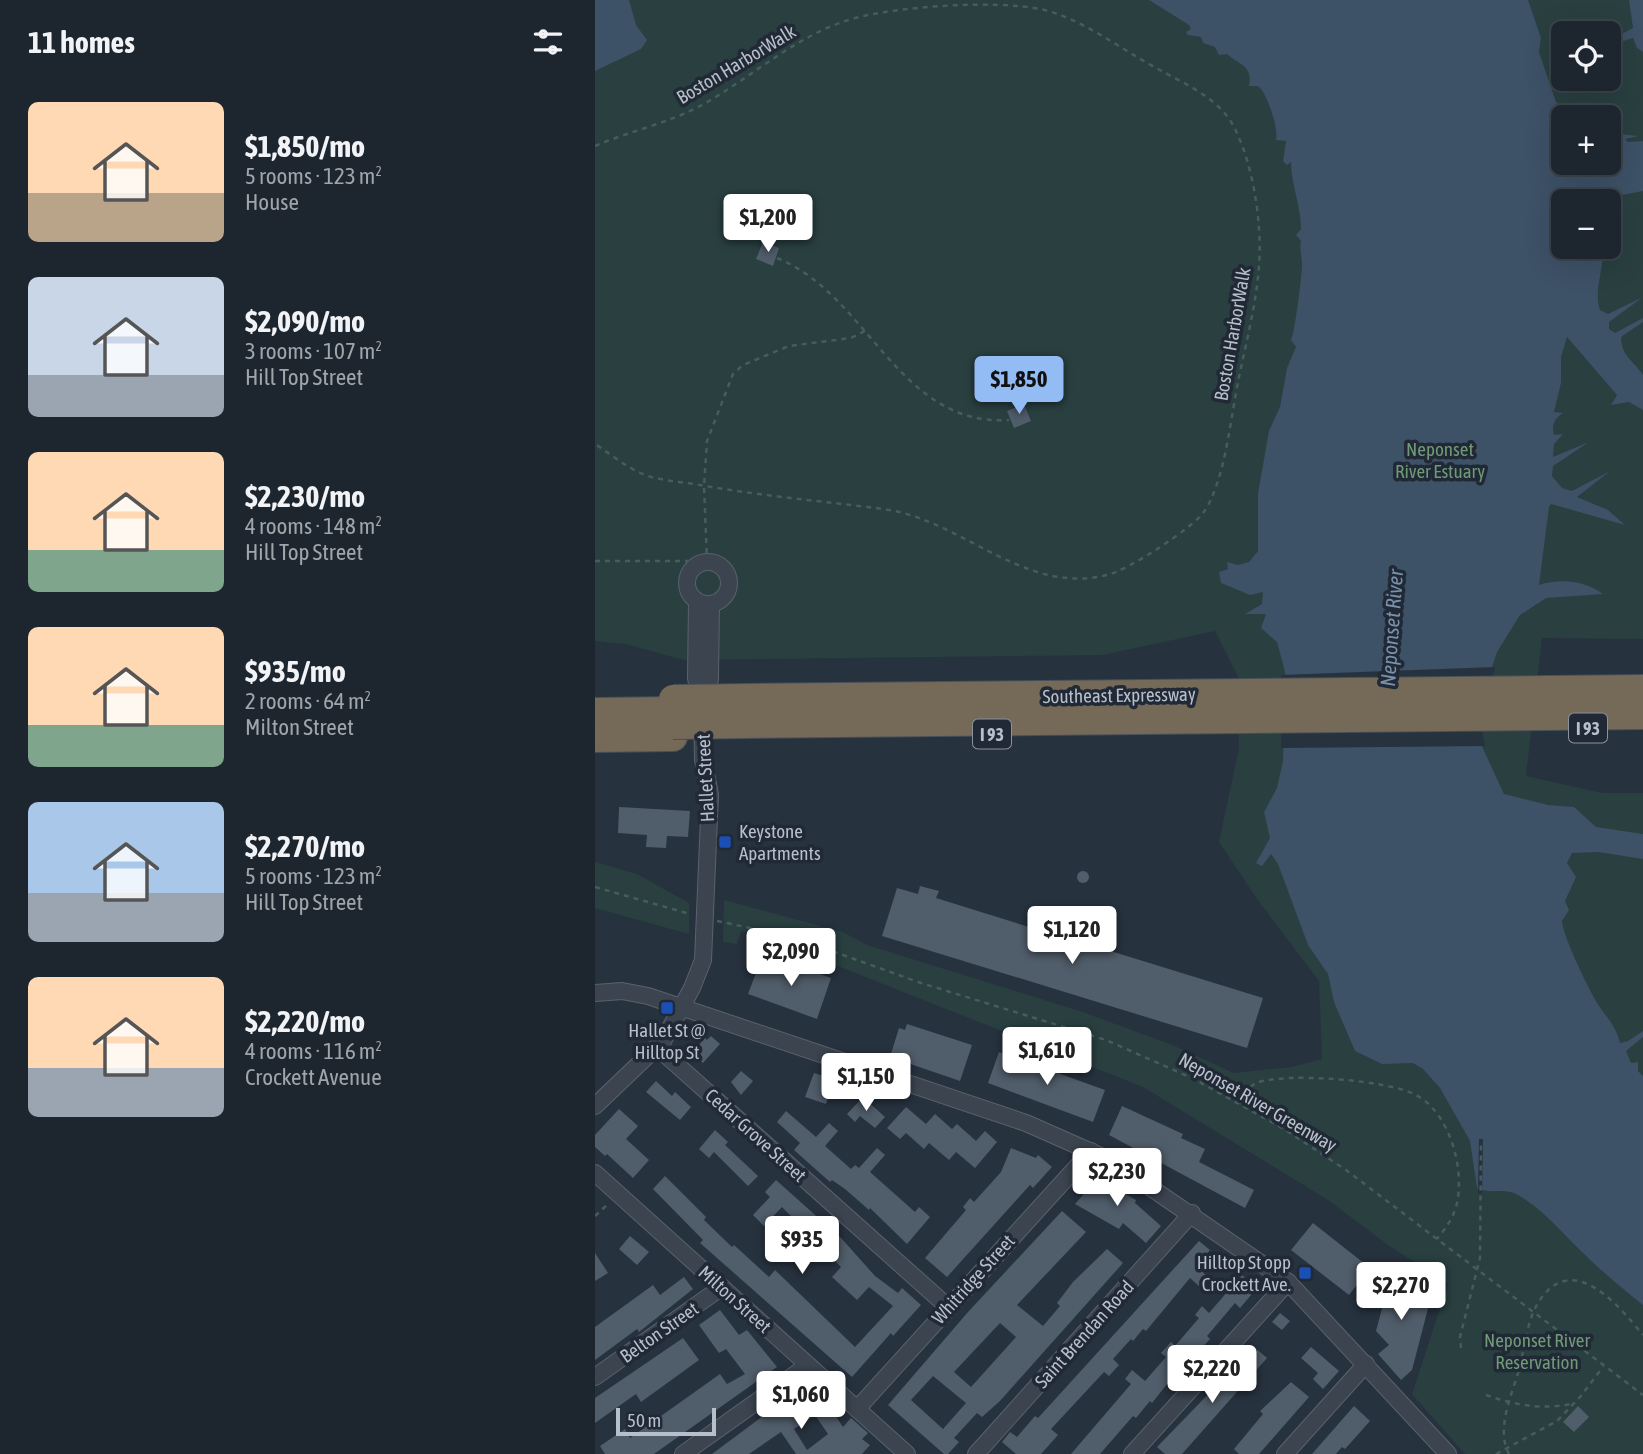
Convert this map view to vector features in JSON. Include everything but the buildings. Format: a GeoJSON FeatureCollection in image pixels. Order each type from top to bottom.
{"type":"FeatureCollection","features":[{"type":"Feature","properties":{"kind":"highway"},"geometry":{"type":"LineString","coordinates":[[1591,690],[1643,673]]}},
{"type":"Feature","properties":{"kind":"highway","name":"Southeast Expressway"},"geometry":{"type":"LineString","coordinates":[[595,700],[673,718],[1534,710],[1591,690],[1643,689]]}},
{"type":"Feature","properties":{"kind":"highway","name":"I 93"},"geometry":{"type":"LineString","coordinates":[[1534,710],[1643,701]]}},
{"type":"Feature","properties":{"kind":"highway","name":"Southeast Expressway"},"geometry":{"type":"LineString","coordinates":[[595,738],[673,718],[746,717],[1534,710],[1643,727]]}},
{"type":"Feature","properties":{"kind":"highway","name":"I 93"},"geometry":{"type":"LineString","coordinates":[[1534,710],[1643,715]]}},
{"type":"Feature","properties":{"kind":"highway","name":"I 93"},"geometry":{"type":"LineString","coordinates":[[595,712],[673,718]]}},
{"type":"Feature","properties":{"kind":"highway","name":"I 93"},"geometry":{"type":"LineString","coordinates":[[595,725],[673,718]]}},
{"type":"Feature","properties":{"kind":"street"},"geometry":{"type":"LineString","coordinates":[[704,603],[726,594],[730,582],[722,567],[707,561]]}},
{"type":"Feature","properties":{"kind":"street","name":"Hallet Street"},"geometry":{"type":"LineString","coordinates":[[595,1106],[658,1048],[701,967],[706,933],[710,794],[703,760],[702,706],[696,678],[704,603],[688,591],[687,577],[695,566],[707,561]]}},
{"type":"Feature","properties":{"kind":"street"},"geometry":{"type":"LineString","coordinates":[[595,993],[631,992],[1026,1123],[1091,1150],[1192,1213],[1288,1282],[1448,1454]]}},
{"type":"Feature","properties":{"kind":"street","name":"Cedar Grove Street"},"geometry":{"type":"LineString","coordinates":[[658,1048],[948,1307]]}},
{"type":"Feature","properties":{"kind":"street","name":"Whitridge Street"},"geometry":{"type":"LineString","coordinates":[[857,1409],[1091,1150]]}},
{"type":"Feature","properties":{"kind":"street","name":"Milton Street"},"geometry":{"type":"LineString","coordinates":[[595,1173],[907,1454]]}},
{"type":"Feature","properties":{"kind":"street","name":"Saint Brendan Road"},"geometry":{"type":"LineString","coordinates":[[976,1454],[1192,1213]]}},
{"type":"Feature","properties":{"kind":"street"},"geometry":{"type":"LineString","coordinates":[[1132,1454],[1288,1282]]}},
{"type":"Feature","properties":{"kind":"street","name":"Belton Street"},"geometry":{"type":"LineString","coordinates":[[595,1377],[722,1287]]}},
{"type":"Feature","properties":{"kind":"street"},"geometry":{"type":"LineString","coordinates":[[1285,1454],[1366,1364]]}},
{"type":"Feature","properties":{"kind":"street"},"geometry":{"type":"LineString","coordinates":[[683,1454],[808,1365]]}},
{"type":"Feature","properties":{"kind":"path","name":"Boston HarborWalk"},"geometry":{"type":"LineString","coordinates":[[595,146],[700,106],[787,48],[853,19],[951,6],[1041,9],[1081,25],[1196,89],[1229,117],[1244,153],[1259,226],[1260,257],[1253,316],[1229,434],[1210,500],[1202,515],[1129,568],[1091,579],[1067,579],[1032,573],[915,517],[889,510],[741,494],[651,477],[632,469],[595,444]]}},
{"type":"Feature","properties":{"kind":"path"},"geometry":{"type":"LineString","coordinates":[[777,258],[819,284],[842,305],[905,376],[934,402],[968,416],[1009,419]]}},
{"type":"Feature","properties":{"kind":"path"},"geometry":{"type":"LineString","coordinates":[[595,561],[707,561],[704,486],[707,442],[733,374],[743,365],[789,346],[851,338],[865,331]]}},
{"type":"Feature","properties":{"kind":"path"},"geometry":{"type":"LineString","coordinates":[[595,887],[691,914]]}},
{"type":"Feature","properties":{"kind":"path","name":"Neponset River Greenway"},"geometry":{"type":"LineString","coordinates":[[721,922],[793,937],[921,983],[1106,1040],[1170,1067],[1240,1104],[1346,1170],[1643,1395]]}},
{"type":"Feature","properties":{"kind":"path"},"geometry":{"type":"LineString","coordinates":[[1240,1104],[1249,1088],[1257,1083],[1301,1079],[1357,1081],[1391,1087],[1425,1101],[1441,1119],[1457,1163],[1456,1205],[1450,1222],[1437,1239]]}},
{"type":"Feature","properties":{"kind":"path"},"geometry":{"type":"LineString","coordinates":[[1461,1348],[1460,1337],[1478,1271],[1481,1141]]}},
{"type":"Feature","properties":{"kind":"path"},"geometry":{"type":"LineString","coordinates":[[1509,1454],[1502,1432],[1533,1314],[1539,1301],[1558,1284],[1580,1282],[1601,1290],[1643,1335]]}},
{"type":"Feature","properties":{"kind":"path"},"geometry":{"type":"LineString","coordinates":[[1496,1454],[1557,1421],[1603,1367]]}},
{"type":"Feature","properties":{"kind":"path"},"geometry":{"type":"LineString","coordinates":[[1486,1395],[1510,1404],[1541,1408],[1574,1403]]}},
{"type":"Feature","properties":{"kind":"green space","name":"Neponset River Reservation"},"geometry":{"type":"Polygon","coordinates":[[[595,0],[1643,0],[1643,639],[1542,638],[1526,776],[1602,793],[1643,793],[1643,1454],[1465,1454],[1412,1394],[1448,1284],[1388,1245],[1328,1200],[1143,1087],[767,938],[741,931],[737,944],[723,942],[724,900],[843,932],[867,945],[1080,1011],[1175,1046],[1234,1073],[1292,1067],[1322,1059],[1319,981],[1257,899],[1219,842],[1239,748],[1238,677],[1215,631],[1103,655],[684,660],[626,644],[595,641],[595,0]]]}},
{"type":"Feature","properties":{"kind":"green space"},"geometry":{"type":"Polygon","coordinates":[[[595,862],[637,874],[689,903],[689,934],[595,908],[595,862]]]}},
{"type":"Feature","properties":{"kind":"water"},"geometry":{"type":"Polygon","coordinates":[[[595,0],[629,0],[636,25],[647,40],[641,49],[595,71],[595,0]]]}},
{"type":"Feature","properties":{"kind":"water","name":"Neponset River Estuary"},"geometry":{"type":"Polygon","coordinates":[[[1149,0],[1528,0],[1541,38],[1539,52],[1551,91],[1559,105],[1551,105],[1551,175],[1621,175],[1621,134],[1639,136],[1625,139],[1628,142],[1643,141],[1643,191],[1621,196],[1621,189],[1551,189],[1551,259],[1602,259],[1598,302],[1600,310],[1608,314],[1643,297],[1609,322],[1609,329],[1615,333],[1643,318],[1643,322],[1621,337],[1626,354],[1643,375],[1643,410],[1629,402],[1611,405],[1617,395],[1567,337],[1561,357],[1561,383],[1554,412],[1563,413],[1553,425],[1554,435],[1563,434],[1554,444],[1553,457],[1589,442],[1553,466],[1552,476],[1562,488],[1572,491],[1610,471],[1577,497],[1608,510],[1625,525],[1551,504],[1539,585],[1573,582],[1589,586],[1603,594],[1546,598],[1520,615],[1497,652],[1489,677],[1479,740],[1504,794],[1548,805],[1574,807],[1596,827],[1643,834],[1643,859],[1598,852],[1572,853],[1567,863],[1576,877],[1565,901],[1569,910],[1562,921],[1583,977],[1614,1027],[1620,1043],[1643,1031],[1643,1037],[1626,1051],[1631,1063],[1638,1062],[1638,1071],[1643,1076],[1643,1305],[1527,1201],[1513,1193],[1477,1188],[1470,1141],[1440,1088],[1423,1069],[1413,1063],[1382,1064],[1355,1051],[1334,1002],[1328,974],[1308,945],[1278,864],[1271,854],[1262,866],[1256,863],[1270,838],[1264,812],[1277,788],[1283,761],[1285,672],[1277,642],[1261,628],[1266,614],[1245,614],[1262,604],[1263,592],[1250,595],[1221,583],[1219,572],[1228,569],[1227,562],[1238,565],[1249,562],[1258,551],[1258,493],[1269,431],[1280,407],[1287,368],[1296,347],[1291,340],[1302,270],[1301,241],[1296,235],[1301,229],[1301,220],[1291,162],[1287,165],[1283,161],[1286,141],[1276,140],[1274,120],[1261,90],[1258,86],[1249,86],[1249,74],[1244,66],[1227,54],[1219,55],[1215,47],[1203,43],[1201,37],[1188,35],[1186,32],[1191,29],[1189,25],[1149,0]]]}},
{"type":"Feature","properties":{"kind":"water"},"geometry":{"type":"Polygon","coordinates":[[[1629,0],[1643,0],[1643,52],[1637,48],[1633,38],[1621,42],[1621,34],[1633,28],[1629,0]]]}},
{"type":"Feature","properties":{"kind":"pier"},"geometry":{"type":"Polygon","coordinates":[[[1495,667],[1481,723],[1485,746],[1281,748],[1281,675],[1495,667]]]}},
{"type":"Feature","properties":{"kind":"pier"},"geometry":{"type":"Polygon","coordinates":[[[1479,1139],[1483,1139],[1482,1194],[1478,1193],[1479,1139]]]}},
{"type":"Feature","properties":{"kind":"place","name":"Keystone Apartments"},"geometry":{"type":"Point","coordinates":[725,842]}},
{"type":"Feature","properties":{"kind":"place","name":"Hallet St @ Hilltop St"},"geometry":{"type":"Point","coordinates":[667,1008]}},
{"type":"Feature","properties":{"kind":"place","name":"Hilltop St opp Crockett Ave."},"geometry":{"type":"Point","coordinates":[1305,1273]}},
{"type":"Feature","properties":{"kind":"water label","name":"Neponset River"},"geometry":{"type":"Point","coordinates":[1391,628]}}]}
